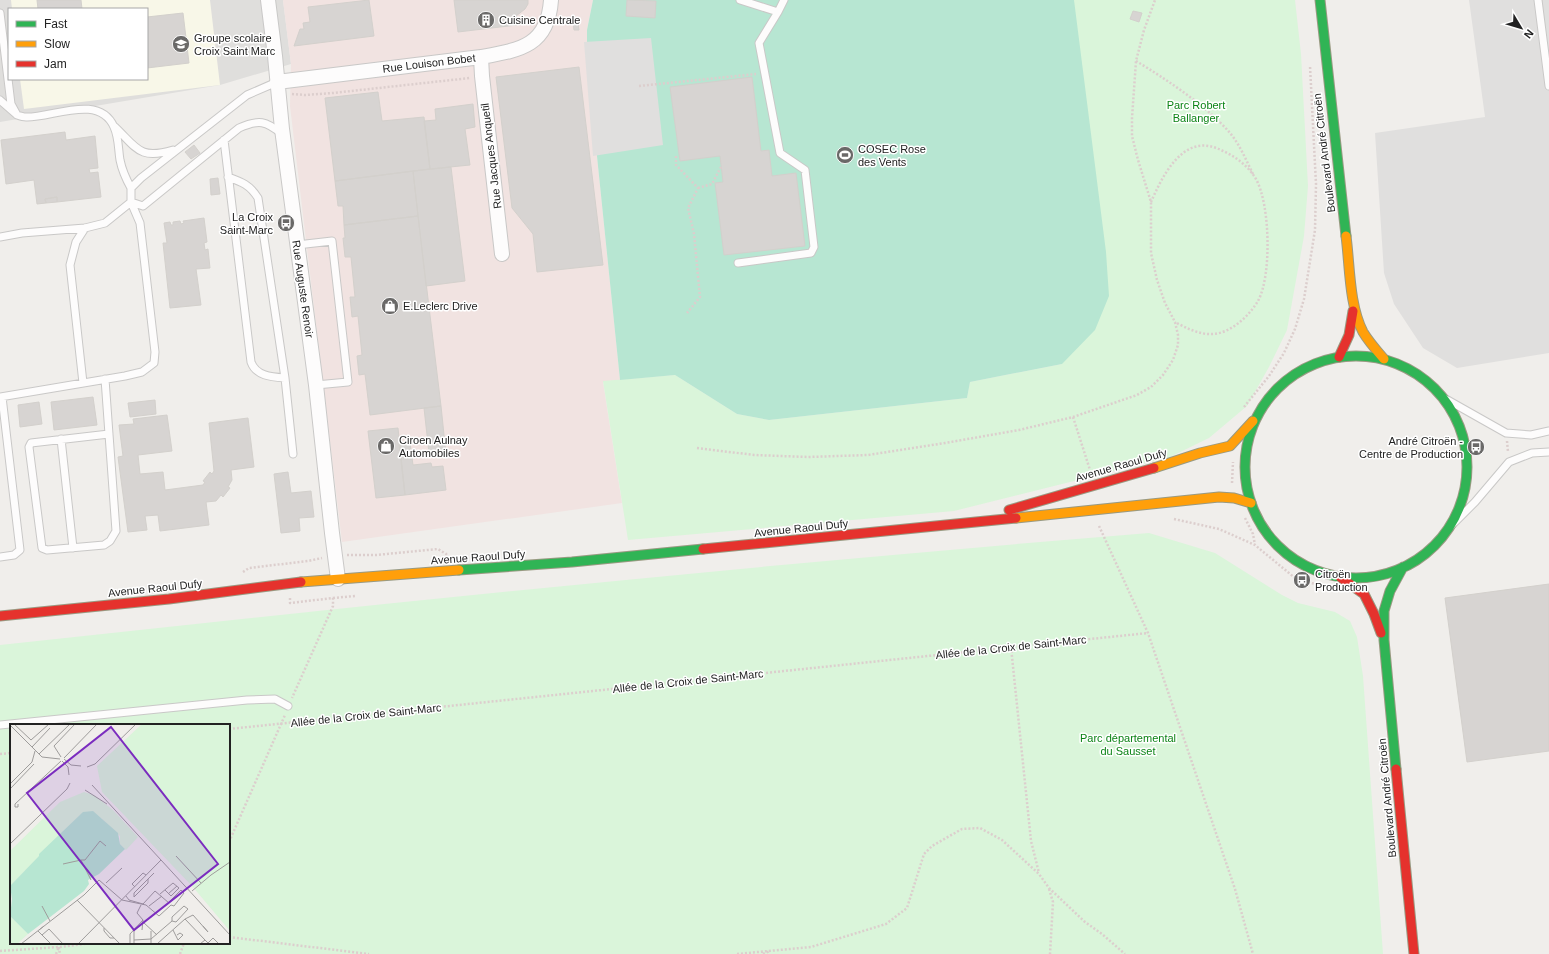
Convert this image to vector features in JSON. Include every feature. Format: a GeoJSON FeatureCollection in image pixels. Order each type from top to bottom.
{"type":"FeatureCollection","features":[{"type":"Feature","properties":{"kind":"main road","name":"Boulevard André Citroën"},"geometry":{"type":"LineString","coordinates":[[1320,0],[1354,303],[1358,323],[1366,338],[1384,359]]}},
{"type":"Feature","properties":{"kind":"main road","name":"Boulevard André Citroën"},"geometry":{"type":"LineString","coordinates":[[1339,357],[1348,343],[1352,327],[1354,303]]}},
{"type":"Feature","properties":{"kind":"main road"},"geometry":{"type":"LineString","coordinates":[[1362,356],[1384,359],[1407,368],[1427,381],[1444,398],[1456,418],[1464,440],[1467,464],[1465,487],[1458,509],[1447,530],[1428,551],[1403,567],[1383,574],[1362,578],[1340,577],[1320,572],[1302,564],[1285,553],[1271,538],[1260,522],[1251,504],[1246,482],[1245,460],[1249,438],[1257,417],[1268,399],[1283,384],[1294,376],[1319,362],[1339,357],[1362,356]]}},
{"type":"Feature","properties":{"kind":"main road","name":"Avenue Raoul Dufy"},"geometry":{"type":"LineString","coordinates":[[959,524],[1162,466],[1200,453],[1230,446],[1257,417]]}},
{"type":"Feature","properties":{"kind":"main road","name":"Avenue Raoul Dufy"},"geometry":{"type":"LineString","coordinates":[[0,616],[338,579],[572,562],[1219,497],[1234,498],[1251,504]]}},
{"type":"Feature","properties":{"kind":"main road","name":"Boulevard André Citroën"},"geometry":{"type":"LineString","coordinates":[[1403,567],[1390,591],[1384,611],[1384,640],[1414,954]]}},
{"type":"Feature","properties":{"kind":"main road","name":"Boulevard André Citroën"},"geometry":{"type":"LineString","coordinates":[[1340,577],[1364,594],[1384,640]]}},
{"type":"Feature","properties":{"kind":"street","name":"Rue Auguste Renoir"},"geometry":{"type":"LineString","coordinates":[[268,0],[283,134],[316,385],[338,579]]}},
{"type":"Feature","properties":{"kind":"street","name":"Rue Louison Bobet"},"geometry":{"type":"LineString","coordinates":[[277,82],[481,57],[511,51],[529,44],[543,30],[548,19],[551,0]]}},
{"type":"Feature","properties":{"kind":"street","name":"Rue Jacques Anquetil"},"geometry":{"type":"LineString","coordinates":[[481,57],[502,254]]}},
{"type":"Feature","properties":{"kind":"lane"},"geometry":{"type":"LineString","coordinates":[[740,0],[778,12]]}},
{"type":"Feature","properties":{"kind":"lane"},"geometry":{"type":"LineString","coordinates":[[738,263],[811,253],[814,247],[805,170],[780,152],[759,43],[784,0]]}},
{"type":"Feature","properties":{"kind":"lane"},"geometry":{"type":"LineString","coordinates":[[1538,0],[1549,86]]}},
{"type":"Feature","properties":{"kind":"lane"},"geometry":{"type":"LineString","coordinates":[[0,13],[8,79]]}},
{"type":"Feature","properties":{"kind":"lane"},"geometry":{"type":"LineString","coordinates":[[8,80],[11,104],[17,115]]}},
{"type":"Feature","properties":{"kind":"lane"},"geometry":{"type":"LineString","coordinates":[[131,188],[141,178],[247,95],[277,82]]}},
{"type":"Feature","properties":{"kind":"lane"},"geometry":{"type":"LineString","coordinates":[[0,100],[17,115],[26,117],[91,109],[99,112],[128,142],[135,148],[145,153],[155,154],[179,148]]}},
{"type":"Feature","properties":{"kind":"lane"},"geometry":{"type":"LineString","coordinates":[[0,108],[8,107]]}},
{"type":"Feature","properties":{"kind":"lane"},"geometry":{"type":"LineString","coordinates":[[131,202],[143,206],[239,128],[259,122],[271,125],[283,134]]}},
{"type":"Feature","properties":{"kind":"lane"},"geometry":{"type":"LineString","coordinates":[[0,558],[14,555],[20,550],[1,397],[142,372],[154,363],[155,352],[140,224],[131,202],[131,188],[124,176],[118,140],[113,125]]}},
{"type":"Feature","properties":{"kind":"lane"},"geometry":{"type":"LineString","coordinates":[[224,140],[251,362],[253,368],[260,373],[285,378]]}},
{"type":"Feature","properties":{"kind":"lane"},"geometry":{"type":"LineString","coordinates":[[228,177],[252,189],[258,198],[285,378],[293,454]]}},
{"type":"Feature","properties":{"kind":"lane"},"geometry":{"type":"LineString","coordinates":[[0,238],[22,233],[85,228],[105,223],[131,202]]}},
{"type":"Feature","properties":{"kind":"lane"},"geometry":{"type":"LineString","coordinates":[[83,383],[70,265],[76,242],[85,228]]}},
{"type":"Feature","properties":{"kind":"lane"},"geometry":{"type":"LineString","coordinates":[[297,245],[332,242],[348,382],[316,385]]}},
{"type":"Feature","properties":{"kind":"lane"},"geometry":{"type":"LineString","coordinates":[[105,379],[109,434],[116,531],[110,541],[104,545],[47,550],[42,548],[29,447],[31,442],[109,434]]}},
{"type":"Feature","properties":{"kind":"lane"},"geometry":{"type":"LineString","coordinates":[[1444,398],[1506,433],[1531,435],[1549,431]]}},
{"type":"Feature","properties":{"kind":"lane"},"geometry":{"type":"LineString","coordinates":[[61,439],[73,548]]}},
{"type":"Feature","properties":{"kind":"lane"},"geometry":{"type":"LineString","coordinates":[[1447,530],[1475,502],[1509,462],[1532,453],[1549,452]]}},
{"type":"Feature","properties":{"kind":"lane"},"geometry":{"type":"LineString","coordinates":[[0,725],[247,700],[275,699],[288,706]]}},
{"type":"Feature","properties":{"kind":"path"},"geometry":{"type":"LineString","coordinates":[[697,448],[754,455],[808,457],[868,455],[1019,430],[1073,417],[1137,395],[1151,387],[1163,376],[1173,360],[1178,345],[1176,322],[1165,303],[1151,253],[1151,202],[1132,136],[1136,61],[1144,30],[1155,0]]}},
{"type":"Feature","properties":{"kind":"path"},"geometry":{"type":"LineString","coordinates":[[1136,61],[1165,79],[1208,112],[1231,134],[1256,179],[1268,225],[1268,253],[1265,272],[1258,300],[1245,318],[1230,329],[1213,334],[1191,330],[1176,322]]}},
{"type":"Feature","properties":{"kind":"path"},"geometry":{"type":"LineString","coordinates":[[1240,411],[1270,376],[1284,353],[1295,329],[1304,299],[1315,230],[1316,184],[1310,63]]}},
{"type":"Feature","properties":{"kind":"path"},"geometry":{"type":"LineString","coordinates":[[639,86],[764,73]]}},
{"type":"Feature","properties":{"kind":"path"},"geometry":{"type":"LineString","coordinates":[[1151,202],[1160,181],[1170,165],[1192,147],[1210,146],[1229,153],[1244,164],[1256,179]]}},
{"type":"Feature","properties":{"kind":"path"},"geometry":{"type":"LineString","coordinates":[[676,156],[676,165],[698,188]]}},
{"type":"Feature","properties":{"kind":"path"},"geometry":{"type":"LineString","coordinates":[[687,313],[700,297],[694,234],[688,208],[698,188],[712,184],[721,167]]}},
{"type":"Feature","properties":{"kind":"path"},"geometry":{"type":"LineString","coordinates":[[1073,417],[1092,476]]}},
{"type":"Feature","properties":{"kind":"path"},"geometry":{"type":"LineString","coordinates":[[1506,433],[1509,462]]}},
{"type":"Feature","properties":{"kind":"path"},"geometry":{"type":"LineString","coordinates":[[1176,519],[1219,528],[1255,545]]}},
{"type":"Feature","properties":{"kind":"path"},"geometry":{"type":"LineString","coordinates":[[1098,522],[1148,633],[1235,889],[1253,954]]}},
{"type":"Feature","properties":{"kind":"path","name":"Allée de la Croix de Saint-Marc"},"geometry":{"type":"LineString","coordinates":[[230,729],[1148,633]]}},
{"type":"Feature","properties":{"kind":"path"},"geometry":{"type":"LineString","coordinates":[[1011,647],[1030,834],[1039,874]]}},
{"type":"Feature","properties":{"kind":"path"},"geometry":{"type":"LineString","coordinates":[[0,754],[10,753]]}},
{"type":"Feature","properties":{"kind":"path"},"geometry":{"type":"LineString","coordinates":[[737,954],[811,947],[886,924],[907,908],[924,854],[932,846],[962,829],[980,828],[1002,840],[1039,874],[1049,888],[1085,922],[1102,934],[1125,954]]}},
{"type":"Feature","properties":{"kind":"path"},"geometry":{"type":"LineString","coordinates":[[1049,888],[1053,902],[1050,954]]}},
{"type":"Feature","properties":{"kind":"path"},"geometry":{"type":"LineString","coordinates":[[230,937],[369,954]]}},
{"type":"Feature","properties":{"kind":"path"},"geometry":{"type":"LineString","coordinates":[[58,944],[60,954]]}},
{"type":"Feature","properties":{"kind":"path"},"geometry":{"type":"LineString","coordinates":[[0,951],[84,944]]}},
{"type":"Feature","properties":{"kind":"path"},"geometry":{"type":"LineString","coordinates":[[180,954],[184,944]]}},
{"type":"Feature","properties":{"kind":"path"},"geometry":{"type":"LineString","coordinates":[[56,954],[59,947]]}},
{"type":"Feature","properties":{"kind":"path"},"geometry":{"type":"LineString","coordinates":[[764,954],[772,950]]}},
{"type":"Feature","properties":{"kind":"shaded area"},"geometry":{"type":"Polygon","coordinates":[[[0,0],[283,0],[291,64],[220,85],[0,122],[0,0]]]}},
{"type":"Feature","properties":{"kind":"shaded area","name":"Groupe scolaire Croix Saint Marc"},"geometry":{"type":"Polygon","coordinates":[[[11,0],[210,0],[220,85],[24,109],[20,80],[148,80],[148,8],[12,8],[11,0]]]}},
{"type":"Feature","properties":{"kind":"shaded area"},"geometry":{"type":"Polygon","coordinates":[[[283,0],[593,0],[587,30],[587,59],[620,380],[603,382],[622,503],[342,542],[290,106],[291,64],[283,0]]]}},
{"type":"Feature","properties":{"kind":"shaded area"},"geometry":{"type":"Polygon","coordinates":[[[1469,0],[1549,0],[1549,353],[1457,368],[1423,348],[1394,304],[1384,273],[1375,133],[1485,117],[1469,0]]]}},
{"type":"Feature","properties":{"kind":"shaded area"},"geometry":{"type":"Polygon","coordinates":[[[651,38],[663,145],[593,156],[584,42],[651,38]]]}},
{"type":"Feature","properties":{"kind":"green space","name":"COSEC Rose des Vents"},"geometry":{"type":"Polygon","coordinates":[[[593,0],[1074,0],[1106,252],[1109,296],[1095,330],[1062,364],[970,382],[967,398],[769,420],[737,414],[675,375],[620,380],[587,59],[587,30],[593,0]]]}},
{"type":"Feature","properties":{"kind":"green space","name":"Parc Robert Ballanger"},"geometry":{"type":"Polygon","coordinates":[[[1074,0],[1295,0],[1301,54],[1308,186],[1304,236],[1287,330],[1269,367],[1247,406],[1209,438],[1170,457],[954,511],[628,540],[603,381],[675,375],[737,414],[769,420],[967,398],[970,382],[1062,364],[1074,0]]]}},
{"type":"Feature","properties":{"kind":"green space","name":"Parc départemental du Sausset"},"geometry":{"type":"Polygon","coordinates":[[[1149,533],[1215,553],[1282,595],[1298,603],[1335,612],[1350,621],[1357,637],[1363,676],[1383,954],[0,954],[0,645],[574,585],[1149,533]]]}},
{"type":"Feature","properties":{"kind":"building"},"geometry":{"type":"Polygon","coordinates":[[[37,0],[81,0],[82,8],[38,8],[37,0]]]}},
{"type":"Feature","properties":{"kind":"building"},"geometry":{"type":"Polygon","coordinates":[[[369,0],[374,36],[294,46],[300,29],[304,29],[303,23],[310,22],[308,7],[369,0]]]}},
{"type":"Feature","properties":{"kind":"building","name":"Cuisine Centrale"},"geometry":{"type":"Polygon","coordinates":[[[454,0],[528,0],[528,4],[525,9],[516,16],[517,25],[458,32],[454,0]]]}},
{"type":"Feature","properties":{"kind":"building"},"geometry":{"type":"Polygon","coordinates":[[[627,0],[656,1],[655,18],[626,16],[627,0]]]}},
{"type":"Feature","properties":{"kind":"building"},"geometry":{"type":"Polygon","coordinates":[[[1133,11],[1142,13],[1139,22],[1130,19],[1133,11]]]}},
{"type":"Feature","properties":{"kind":"building"},"geometry":{"type":"Polygon","coordinates":[[[183,13],[189,63],[148,68],[148,17],[183,13]]]}},
{"type":"Feature","properties":{"kind":"building"},"geometry":{"type":"Polygon","coordinates":[[[573,22],[578,22],[579,30],[574,30],[573,22]]]}},
{"type":"Feature","properties":{"kind":"building"},"geometry":{"type":"Polygon","coordinates":[[[579,67],[603,265],[537,272],[533,234],[512,208],[496,77],[579,67]]]}},
{"type":"Feature","properties":{"kind":"building"},"geometry":{"type":"Polygon","coordinates":[[[752,77],[761,151],[769,150],[772,176],[796,173],[805,246],[724,255],[715,183],[723,182],[720,156],[680,161],[670,87],[752,77]]]}},
{"type":"Feature","properties":{"kind":"building"},"geometry":{"type":"Polygon","coordinates":[[[378,92],[382,121],[424,117],[430,169],[335,181],[325,98],[378,92]]]}},
{"type":"Feature","properties":{"kind":"building"},"geometry":{"type":"Polygon","coordinates":[[[473,104],[475,127],[465,129],[470,165],[430,169],[424,121],[436,120],[435,109],[473,104]]]}},
{"type":"Feature","properties":{"kind":"building"},"geometry":{"type":"Polygon","coordinates":[[[65,132],[66,140],[95,136],[98,168],[89,169],[90,173],[98,172],[101,197],[57,202],[57,197],[45,199],[46,203],[37,204],[34,180],[6,184],[1,140],[65,132]]]}},
{"type":"Feature","properties":{"kind":"building"},"geometry":{"type":"Polygon","coordinates":[[[194,145],[200,153],[191,159],[185,152],[194,145]]]}},
{"type":"Feature","properties":{"kind":"building"},"geometry":{"type":"Polygon","coordinates":[[[451,167],[465,281],[426,286],[413,171],[451,167]]]}},
{"type":"Feature","properties":{"kind":"building"},"geometry":{"type":"Polygon","coordinates":[[[413,171],[418,216],[344,225],[343,206],[338,206],[335,181],[413,171]]]}},
{"type":"Feature","properties":{"kind":"building"},"geometry":{"type":"Polygon","coordinates":[[[218,178],[220,194],[211,195],[210,179],[218,178]]]}},
{"type":"Feature","properties":{"kind":"building"},"geometry":{"type":"Polygon","coordinates":[[[57,197],[57,202],[46,203],[45,199],[57,197]]]}},
{"type":"Feature","properties":{"kind":"building","name":"E.Leclerc Drive"},"geometry":{"type":"Polygon","coordinates":[[[418,216],[441,406],[370,415],[365,374],[359,375],[357,356],[362,355],[358,316],[352,317],[350,297],[355,297],[351,257],[345,257],[343,238],[345,238],[344,225],[418,216]]]}},
{"type":"Feature","properties":{"kind":"building"},"geometry":{"type":"Polygon","coordinates":[[[204,218],[207,242],[204,243],[205,250],[208,249],[210,268],[196,269],[201,305],[170,308],[163,243],[167,243],[164,223],[170,222],[171,225],[173,225],[173,222],[180,221],[181,224],[184,223],[183,221],[204,218]]]}},
{"type":"Feature","properties":{"kind":"building"},"geometry":{"type":"Polygon","coordinates":[[[93,397],[97,425],[54,430],[51,402],[93,397]]]}},
{"type":"Feature","properties":{"kind":"building"},"geometry":{"type":"Polygon","coordinates":[[[155,400],[156,414],[130,417],[128,403],[155,400]]]}},
{"type":"Feature","properties":{"kind":"building"},"geometry":{"type":"Polygon","coordinates":[[[39,402],[42,424],[20,427],[18,405],[39,402]]]}},
{"type":"Feature","properties":{"kind":"building"},"geometry":{"type":"Polygon","coordinates":[[[441,406],[446,454],[432,456],[429,453],[424,408],[441,406]]]}},
{"type":"Feature","properties":{"kind":"building"},"geometry":{"type":"Polygon","coordinates":[[[167,415],[172,451],[138,455],[140,474],[163,472],[165,490],[203,485],[205,482],[203,481],[210,472],[212,474],[214,471],[209,423],[248,418],[254,467],[231,470],[232,480],[228,487],[230,488],[223,497],[221,495],[216,501],[206,502],[209,525],[160,531],[158,515],[145,516],[147,530],[128,532],[118,457],[123,456],[119,425],[134,424],[133,419],[167,415]]]}},
{"type":"Feature","properties":{"kind":"building"},"geometry":{"type":"Polygon","coordinates":[[[398,428],[405,495],[376,498],[368,431],[398,428]]]}},
{"type":"Feature","properties":{"kind":"building"},"geometry":{"type":"Polygon","coordinates":[[[410,443],[413,465],[431,463],[432,467],[443,466],[446,490],[405,495],[399,444],[410,443]]]}},
{"type":"Feature","properties":{"kind":"building"},"geometry":{"type":"Polygon","coordinates":[[[288,472],[291,493],[311,491],[314,517],[299,518],[300,531],[281,533],[274,474],[288,472]]]}},
{"type":"Feature","properties":{"kind":"building"},"geometry":{"type":"Polygon","coordinates":[[[1549,584],[1549,751],[1467,762],[1445,598],[1549,584]]]}},
{"type":"Feature","properties":{"kind":"traffic: fast"},"geometry":{"type":"LineString","coordinates":[[1320,0],[1346,236]]}},
{"type":"Feature","properties":{"kind":"traffic: fast"},"geometry":{"type":"LineString","coordinates":[[1356,356],[1388,361],[1408,369],[1434,389],[1454,415],[1462,435],[1467,467],[1462,499],[1454,519],[1434,545],[1408,565],[1388,573],[1356,578],[1324,573],[1304,565],[1278,545],[1258,519],[1250,499],[1245,467],[1250,435],[1258,415],[1278,389],[1304,369],[1324,361],[1356,356]]}},
{"type":"Feature","properties":{"kind":"traffic: fast"},"geometry":{"type":"LineString","coordinates":[[459,570],[572,562],[703,549]]}},
{"type":"Feature","properties":{"kind":"traffic: fast"},"geometry":{"type":"LineString","coordinates":[[1396,769],[1384,640],[1384,611],[1390,591],[1403,567]]}},
{"type":"Feature","properties":{"kind":"traffic: slow"},"geometry":{"type":"LineString","coordinates":[[1346,236],[1351,285],[1358,321],[1365,336],[1384,359]]}},
{"type":"Feature","properties":{"kind":"traffic: slow"},"geometry":{"type":"LineString","coordinates":[[1154,468],[1200,453],[1230,446],[1253,421]]}},
{"type":"Feature","properties":{"kind":"traffic: slow"},"geometry":{"type":"LineString","coordinates":[[1016,518],[1219,497],[1234,498],[1251,503]]}},
{"type":"Feature","properties":{"kind":"traffic: slow"},"geometry":{"type":"LineString","coordinates":[[301,582],[459,570]]}},
{"type":"Feature","properties":{"kind":"traffic: jam"},"geometry":{"type":"LineString","coordinates":[[1339,357],[1349,335],[1353,311]]}},
{"type":"Feature","properties":{"kind":"traffic: jam"},"geometry":{"type":"LineString","coordinates":[[1009,510],[1154,468]]}},
{"type":"Feature","properties":{"kind":"traffic: jam"},"geometry":{"type":"LineString","coordinates":[[703,549],[1016,518]]}},
{"type":"Feature","properties":{"kind":"traffic: jam"},"geometry":{"type":"LineString","coordinates":[[1340,577],[1364,594],[1381,633]]}},
{"type":"Feature","properties":{"kind":"traffic: jam"},"geometry":{"type":"LineString","coordinates":[[0,616],[169,599],[301,582]]}},
{"type":"Feature","properties":{"kind":"traffic: jam"},"geometry":{"type":"LineString","coordinates":[[1396,769],[1414,954]]}},
{"type":"Feature","properties":{"kind":"place","name":"Cuisine Centrale"},"geometry":{"type":"Point","coordinates":[486,20]}},
{"type":"Feature","properties":{"kind":"place","name":"Groupe scolaire Croix Saint Marc"},"geometry":{"type":"Point","coordinates":[181,44]}},
{"type":"Feature","properties":{"kind":"place","name":"COSEC Rose des Vents"},"geometry":{"type":"Point","coordinates":[845,155]}},
{"type":"Feature","properties":{"kind":"place","name":"La Croix Saint-Marc"},"geometry":{"type":"Point","coordinates":[286,223]}},
{"type":"Feature","properties":{"kind":"place","name":"E.Leclerc Drive"},"geometry":{"type":"Point","coordinates":[390,306]}},
{"type":"Feature","properties":{"kind":"place","name":"Ciroen Aulnay Automobiles"},"geometry":{"type":"Point","coordinates":[386,446]}},
{"type":"Feature","properties":{"kind":"place","name":"André Citroën - Centre de Production"},"geometry":{"type":"Point","coordinates":[1476,447]}},
{"type":"Feature","properties":{"kind":"place","name":"Citroën Production"},"geometry":{"type":"Point","coordinates":[1302,580]}}]}
